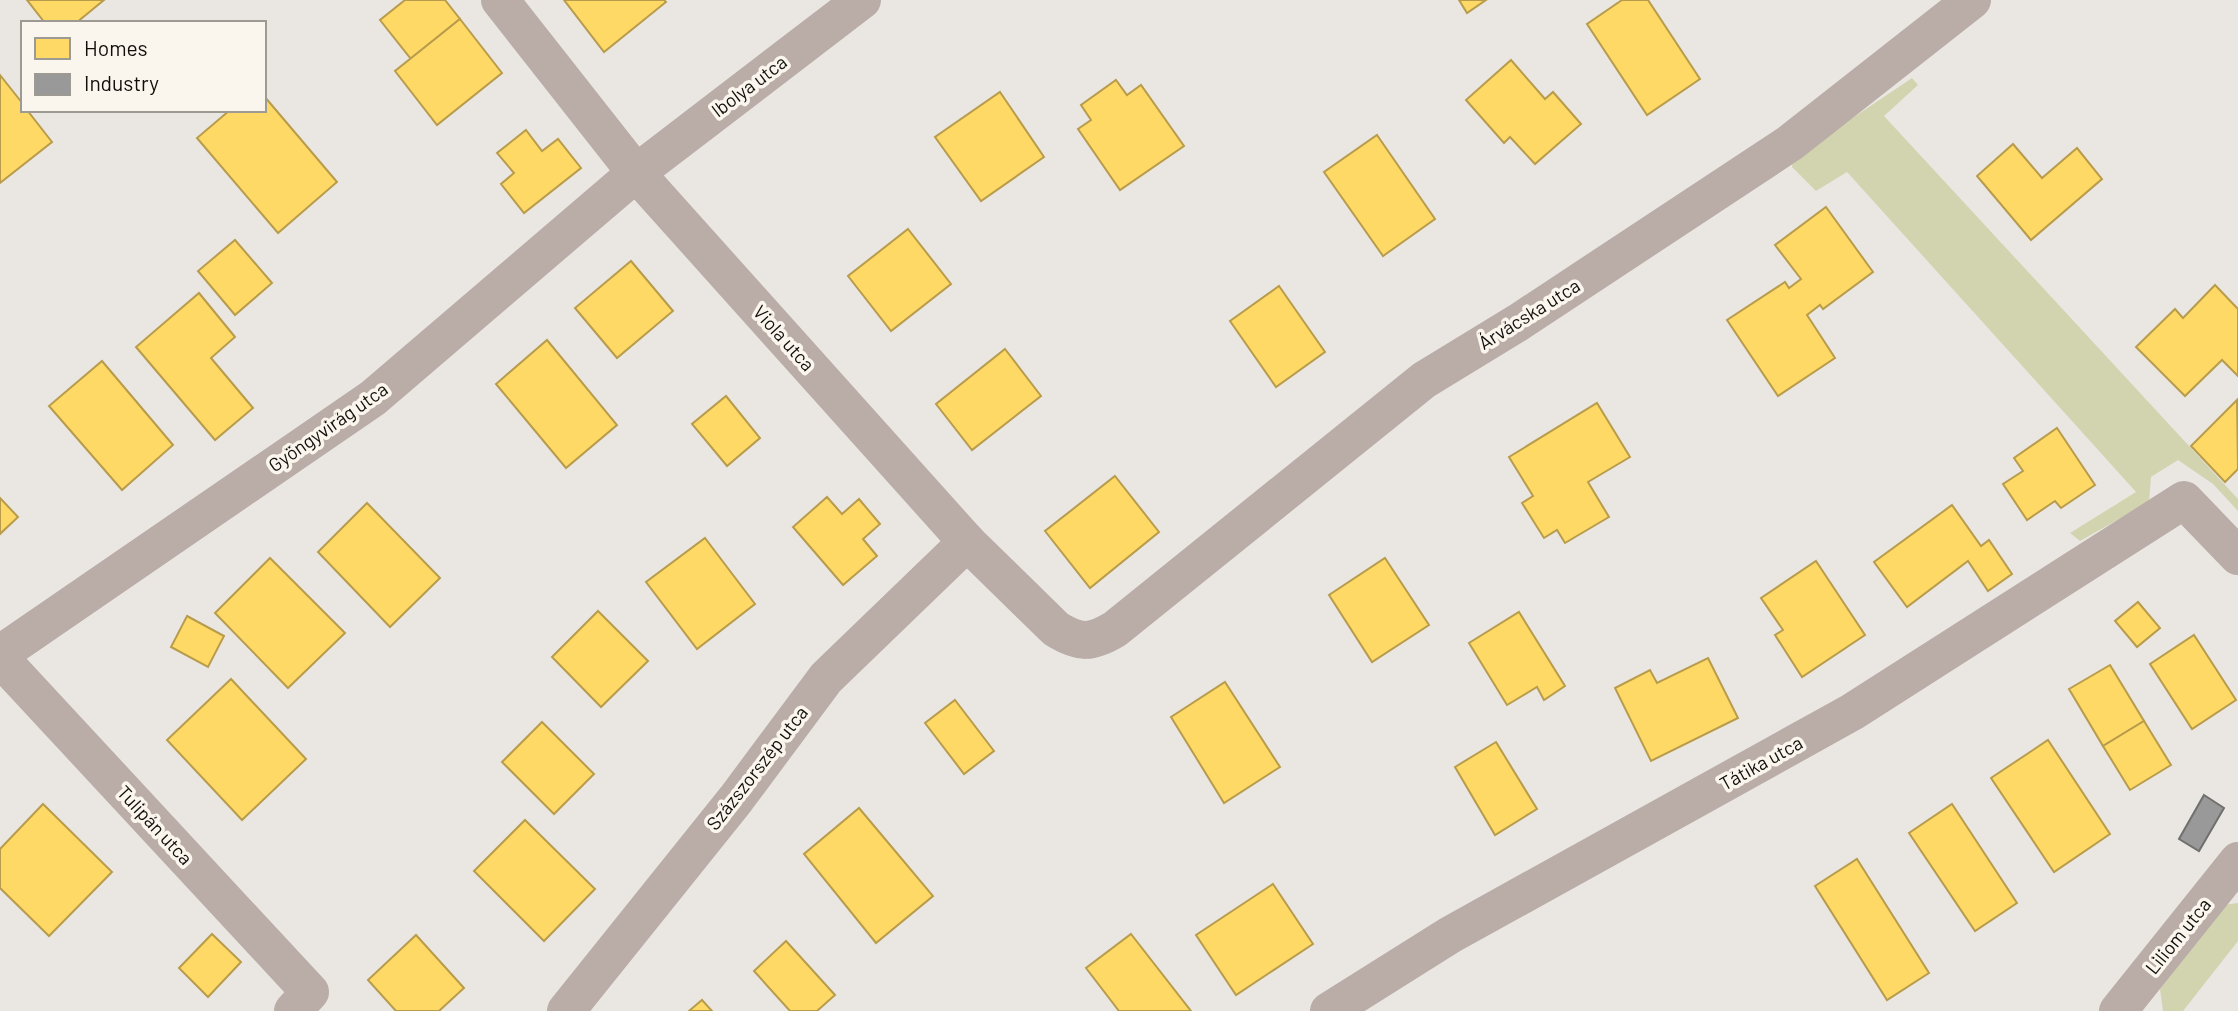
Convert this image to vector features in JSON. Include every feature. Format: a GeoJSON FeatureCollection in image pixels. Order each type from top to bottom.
{"type":"FeatureCollection","features":[{"type":"Feature","properties":{"kind":"street","name":"Viola utca"},"geometry":{"type":"LineString","coordinates":[[500,0],[636,173],[967,542],[1056,629],[1073,639],[1096,641]]}},
{"type":"Feature","properties":{"kind":"street","name":"Ibolya utca"},"geometry":{"type":"LineString","coordinates":[[636,173],[862,0]]}},
{"type":"Feature","properties":{"kind":"street","name":"Árvácska utca"},"geometry":{"type":"LineString","coordinates":[[1096,641],[1115,629],[1424,380],[1519,322],[1790,143],[1972,0]]}},
{"type":"Feature","properties":{"kind":"street","name":"Gyöngyvirág utca"},"geometry":{"type":"LineString","coordinates":[[0,656],[373,398],[636,173]]}},
{"type":"Feature","properties":{"kind":"street","name":"Tátika utca"},"geometry":{"type":"LineString","coordinates":[[1329,1011],[1450,935],[1852,712],[2184,500],[2238,556]]}},
{"type":"Feature","properties":{"kind":"street","name":"Százszorszép utca"},"geometry":{"type":"LineString","coordinates":[[566,1011],[702,836],[736,799],[826,678],[967,542]]}},
{"type":"Feature","properties":{"kind":"street","name":"Tulipán utca"},"geometry":{"type":"LineString","coordinates":[[0,656],[301,1001]]}},
{"type":"Feature","properties":{"kind":"street","name":"Liliom utca"},"geometry":{"type":"LineString","coordinates":[[2118,1011],[2238,861]]}},
{"type":"Feature","properties":{"kind":"green space"},"geometry":{"type":"Polygon","coordinates":[[[1912,78],[1918,85],[1884,116],[2238,499],[2238,511],[2213,484],[2178,460],[2151,477],[2149,502],[2080,541],[2070,533],[2136,492],[1847,172],[1816,191],[1792,167],[1793,158],[1912,78]]]}},
{"type":"Feature","properties":{"kind":"green space"},"geometry":{"type":"Polygon","coordinates":[[[2238,903],[2238,941],[2183,1011],[2163,1011],[2160,989],[2223,905],[2238,903]]]}},
{"type":"Feature","properties":{"kind":"building: Homes"},"geometry":{"type":"Polygon","coordinates":[[[27,0],[104,0],[78,21],[43,21],[27,0]]]}},
{"type":"Feature","properties":{"kind":"building: Homes"},"geometry":{"type":"Polygon","coordinates":[[[405,0],[445,0],[460,19],[411,59],[380,20],[405,0]]]}},
{"type":"Feature","properties":{"kind":"building: Homes"},"geometry":{"type":"Polygon","coordinates":[[[564,0],[664,0],[666,2],[604,52],[564,0]]]}},
{"type":"Feature","properties":{"kind":"building: Homes"},"geometry":{"type":"Polygon","coordinates":[[[1459,0],[1486,0],[1467,13],[1459,0]]]}},
{"type":"Feature","properties":{"kind":"building: Homes"},"geometry":{"type":"Polygon","coordinates":[[[1622,0],[1648,0],[1700,79],[1647,115],[1587,24],[1622,0]]]}},
{"type":"Feature","properties":{"kind":"building: Homes"},"geometry":{"type":"Polygon","coordinates":[[[460,19],[502,73],[437,125],[395,71],[460,19]]]}},
{"type":"Feature","properties":{"kind":"building: Homes"},"geometry":{"type":"Polygon","coordinates":[[[1511,60],[1545,99],[1553,92],[1581,124],[1535,164],[1510,137],[1504,143],[1466,100],[1511,60]]]}},
{"type":"Feature","properties":{"kind":"building: Homes"},"geometry":{"type":"Polygon","coordinates":[[[0,75],[21,101],[21,112],[29,112],[52,142],[0,183],[0,75]]]}},
{"type":"Feature","properties":{"kind":"building: Homes"},"geometry":{"type":"Polygon","coordinates":[[[1116,80],[1127,95],[1141,85],[1184,146],[1120,190],[1078,129],[1091,120],[1081,105],[1116,80]]]}},
{"type":"Feature","properties":{"kind":"building: Homes"},"geometry":{"type":"Polygon","coordinates":[[[1000,92],[1044,157],[981,201],[935,137],[1000,92]]]}},
{"type":"Feature","properties":{"kind":"building: Homes"},"geometry":{"type":"Polygon","coordinates":[[[266,98],[337,182],[278,233],[197,138],[228,112],[266,112],[266,98]]]}},
{"type":"Feature","properties":{"kind":"building: Homes"},"geometry":{"type":"Polygon","coordinates":[[[526,130],[542,151],[558,139],[581,168],[524,213],[501,184],[514,173],[497,153],[526,130]]]}},
{"type":"Feature","properties":{"kind":"building: Homes"},"geometry":{"type":"Polygon","coordinates":[[[1377,135],[1435,219],[1383,256],[1324,172],[1377,135]]]}},
{"type":"Feature","properties":{"kind":"building: Homes"},"geometry":{"type":"Polygon","coordinates":[[[2013,144],[2042,178],[2077,148],[2102,179],[2031,240],[1977,176],[2013,144]]]}},
{"type":"Feature","properties":{"kind":"building: Homes"},"geometry":{"type":"Polygon","coordinates":[[[1826,207],[1873,272],[1823,309],[1820,305],[1807,315],[1835,358],[1778,396],[1727,320],[1785,282],[1789,288],[1801,279],[1775,245],[1826,207]]]}},
{"type":"Feature","properties":{"kind":"building: Homes"},"geometry":{"type":"Polygon","coordinates":[[[908,229],[951,284],[891,331],[848,276],[908,229]]]}},
{"type":"Feature","properties":{"kind":"building: Homes"},"geometry":{"type":"Polygon","coordinates":[[[235,240],[272,283],[235,315],[198,271],[235,240]]]}},
{"type":"Feature","properties":{"kind":"building: Homes"},"geometry":{"type":"Polygon","coordinates":[[[631,261],[673,311],[617,358],[575,308],[631,261]]]}},
{"type":"Feature","properties":{"kind":"building: Homes"},"geometry":{"type":"Polygon","coordinates":[[[2215,285],[2238,309],[2238,376],[2222,360],[2185,396],[2136,347],[2175,309],[2183,318],[2215,285]]]}},
{"type":"Feature","properties":{"kind":"building: Homes"},"geometry":{"type":"Polygon","coordinates":[[[1279,286],[1325,352],[1276,387],[1230,321],[1279,286]]]}},
{"type":"Feature","properties":{"kind":"building: Homes"},"geometry":{"type":"Polygon","coordinates":[[[199,293],[235,337],[211,358],[253,408],[215,440],[136,347],[199,293]]]}},
{"type":"Feature","properties":{"kind":"building: Homes"},"geometry":{"type":"Polygon","coordinates":[[[547,340],[617,425],[566,468],[496,384],[547,340]]]}},
{"type":"Feature","properties":{"kind":"building: Homes"},"geometry":{"type":"Polygon","coordinates":[[[1005,349],[1041,396],[972,450],[936,404],[1005,349]]]}},
{"type":"Feature","properties":{"kind":"building: Homes"},"geometry":{"type":"Polygon","coordinates":[[[102,361],[173,445],[122,490],[49,406],[102,361]]]}},
{"type":"Feature","properties":{"kind":"building: Homes"},"geometry":{"type":"Polygon","coordinates":[[[726,396],[760,438],[727,466],[692,424],[726,396]]]}},
{"type":"Feature","properties":{"kind":"building: Homes"},"geometry":{"type":"Polygon","coordinates":[[[2237,400],[2238,469],[2225,482],[2191,446],[2237,400]]]}},
{"type":"Feature","properties":{"kind":"building: Homes"},"geometry":{"type":"Polygon","coordinates":[[[1597,403],[1630,457],[1588,482],[1609,517],[1565,543],[1557,530],[1544,538],[1522,503],[1533,496],[1509,457],[1597,403]]]}},
{"type":"Feature","properties":{"kind":"building: Homes"},"geometry":{"type":"Polygon","coordinates":[[[2057,428],[2095,485],[2061,508],[2055,501],[2027,520],[2003,484],[2023,471],[2014,458],[2057,428]]]}},
{"type":"Feature","properties":{"kind":"building: Homes"},"geometry":{"type":"Polygon","coordinates":[[[1115,476],[1159,532],[1090,588],[1045,531],[1115,476]]]}},
{"type":"Feature","properties":{"kind":"building: Homes"},"geometry":{"type":"Polygon","coordinates":[[[827,497],[842,514],[859,499],[880,524],[863,539],[877,556],[843,585],[793,527],[827,497]]]}},
{"type":"Feature","properties":{"kind":"building: Homes"},"geometry":{"type":"Polygon","coordinates":[[[0,498],[18,517],[0,534],[0,498]]]}},
{"type":"Feature","properties":{"kind":"building: Homes"},"geometry":{"type":"Polygon","coordinates":[[[367,503],[440,578],[390,627],[318,552],[367,503]]]}},
{"type":"Feature","properties":{"kind":"building: Homes"},"geometry":{"type":"Polygon","coordinates":[[[1952,505],[1981,546],[1989,540],[2012,574],[1988,591],[1968,561],[1907,607],[1874,562],[1952,505]]]}},
{"type":"Feature","properties":{"kind":"building: Homes"},"geometry":{"type":"Polygon","coordinates":[[[705,538],[755,604],[697,649],[646,582],[705,538]]]}},
{"type":"Feature","properties":{"kind":"building: Homes"},"geometry":{"type":"Polygon","coordinates":[[[270,558],[345,633],[288,688],[215,613],[270,558]]]}},
{"type":"Feature","properties":{"kind":"building: Homes"},"geometry":{"type":"Polygon","coordinates":[[[1385,558],[1429,625],[1372,662],[1329,595],[1385,558]]]}},
{"type":"Feature","properties":{"kind":"building: Homes"},"geometry":{"type":"Polygon","coordinates":[[[1816,561],[1865,635],[1802,677],[1775,635],[1783,630],[1761,598],[1816,561]]]}},
{"type":"Feature","properties":{"kind":"building: Homes"},"geometry":{"type":"Polygon","coordinates":[[[2138,602],[2160,628],[2137,647],[2115,621],[2138,602]]]}},
{"type":"Feature","properties":{"kind":"building: Homes"},"geometry":{"type":"Polygon","coordinates":[[[598,611],[648,661],[601,707],[552,657],[598,611]]]}},
{"type":"Feature","properties":{"kind":"building: Homes"},"geometry":{"type":"Polygon","coordinates":[[[1519,612],[1565,686],[1544,700],[1537,687],[1507,705],[1469,643],[1519,612]]]}},
{"type":"Feature","properties":{"kind":"building: Homes"},"geometry":{"type":"Polygon","coordinates":[[[187,616],[224,636],[208,667],[171,647],[187,616]]]}},
{"type":"Feature","properties":{"kind":"building: Homes"},"geometry":{"type":"Polygon","coordinates":[[[2194,635],[2236,700],[2192,729],[2150,664],[2194,635]]]}},
{"type":"Feature","properties":{"kind":"building: Homes"},"geometry":{"type":"Polygon","coordinates":[[[1708,658],[1738,718],[1651,761],[1615,688],[1650,670],[1657,683],[1708,658]]]}},
{"type":"Feature","properties":{"kind":"building: Homes"},"geometry":{"type":"Polygon","coordinates":[[[2110,665],[2144,721],[2103,746],[2069,689],[2110,665]]]}},
{"type":"Feature","properties":{"kind":"building: Homes"},"geometry":{"type":"Polygon","coordinates":[[[231,679],[306,759],[242,820],[167,740],[231,679]]]}},
{"type":"Feature","properties":{"kind":"building: Homes"},"geometry":{"type":"Polygon","coordinates":[[[1225,682],[1280,767],[1224,803],[1171,717],[1225,682]]]}},
{"type":"Feature","properties":{"kind":"building: Homes"},"geometry":{"type":"Polygon","coordinates":[[[955,700],[994,751],[964,774],[925,723],[955,700]]]}},
{"type":"Feature","properties":{"kind":"building: Homes"},"geometry":{"type":"Polygon","coordinates":[[[2144,721],[2171,765],[2130,790],[2103,746],[2144,721]]]}},
{"type":"Feature","properties":{"kind":"building: Homes"},"geometry":{"type":"Polygon","coordinates":[[[542,722],[594,774],[554,814],[502,762],[542,722]]]}},
{"type":"Feature","properties":{"kind":"building: Homes"},"geometry":{"type":"Polygon","coordinates":[[[2048,740],[2110,834],[2054,872],[1991,778],[2048,740]]]}},
{"type":"Feature","properties":{"kind":"building: Homes"},"geometry":{"type":"Polygon","coordinates":[[[1496,742],[1537,809],[1495,835],[1455,767],[1496,742]]]}},
{"type":"Feature","properties":{"kind":"building: Homes"},"geometry":{"type":"Polygon","coordinates":[[[43,804],[112,872],[49,936],[0,888],[0,849],[43,804]]]}},
{"type":"Feature","properties":{"kind":"building: Homes"},"geometry":{"type":"Polygon","coordinates":[[[1952,804],[2017,903],[1975,931],[1909,833],[1952,804]]]}},
{"type":"Feature","properties":{"kind":"building: Homes"},"geometry":{"type":"Polygon","coordinates":[[[859,808],[933,896],[876,943],[804,854],[859,808]]]}},
{"type":"Feature","properties":{"kind":"building: Homes"},"geometry":{"type":"Polygon","coordinates":[[[525,820],[595,889],[544,941],[474,871],[525,820]]]}},
{"type":"Feature","properties":{"kind":"building: Homes"},"geometry":{"type":"Polygon","coordinates":[[[1857,859],[1929,973],[1887,1000],[1815,886],[1857,859]]]}},
{"type":"Feature","properties":{"kind":"building: Homes"},"geometry":{"type":"Polygon","coordinates":[[[1273,884],[1313,944],[1236,995],[1196,935],[1273,884]]]}},
{"type":"Feature","properties":{"kind":"building: Homes"},"geometry":{"type":"Polygon","coordinates":[[[212,934],[241,962],[208,997],[179,968],[212,934]]]}},
{"type":"Feature","properties":{"kind":"building: Homes"},"geometry":{"type":"Polygon","coordinates":[[[1131,934],[1191,1011],[1119,1011],[1086,968],[1131,934]]]}},
{"type":"Feature","properties":{"kind":"building: Homes"},"geometry":{"type":"Polygon","coordinates":[[[416,935],[464,988],[439,1011],[396,1011],[368,980],[416,935]]]}},
{"type":"Feature","properties":{"kind":"building: Homes"},"geometry":{"type":"Polygon","coordinates":[[[786,941],[835,995],[817,1011],[790,1011],[754,971],[786,941]]]}},
{"type":"Feature","properties":{"kind":"building: Homes"},"geometry":{"type":"Polygon","coordinates":[[[702,1000],[712,1011],[689,1011],[702,1000]]]}},
{"type":"Feature","properties":{"kind":"building: Industry"},"geometry":{"type":"Polygon","coordinates":[[[2204,795],[2224,808],[2199,851],[2179,839],[2204,795]]]}}]}
